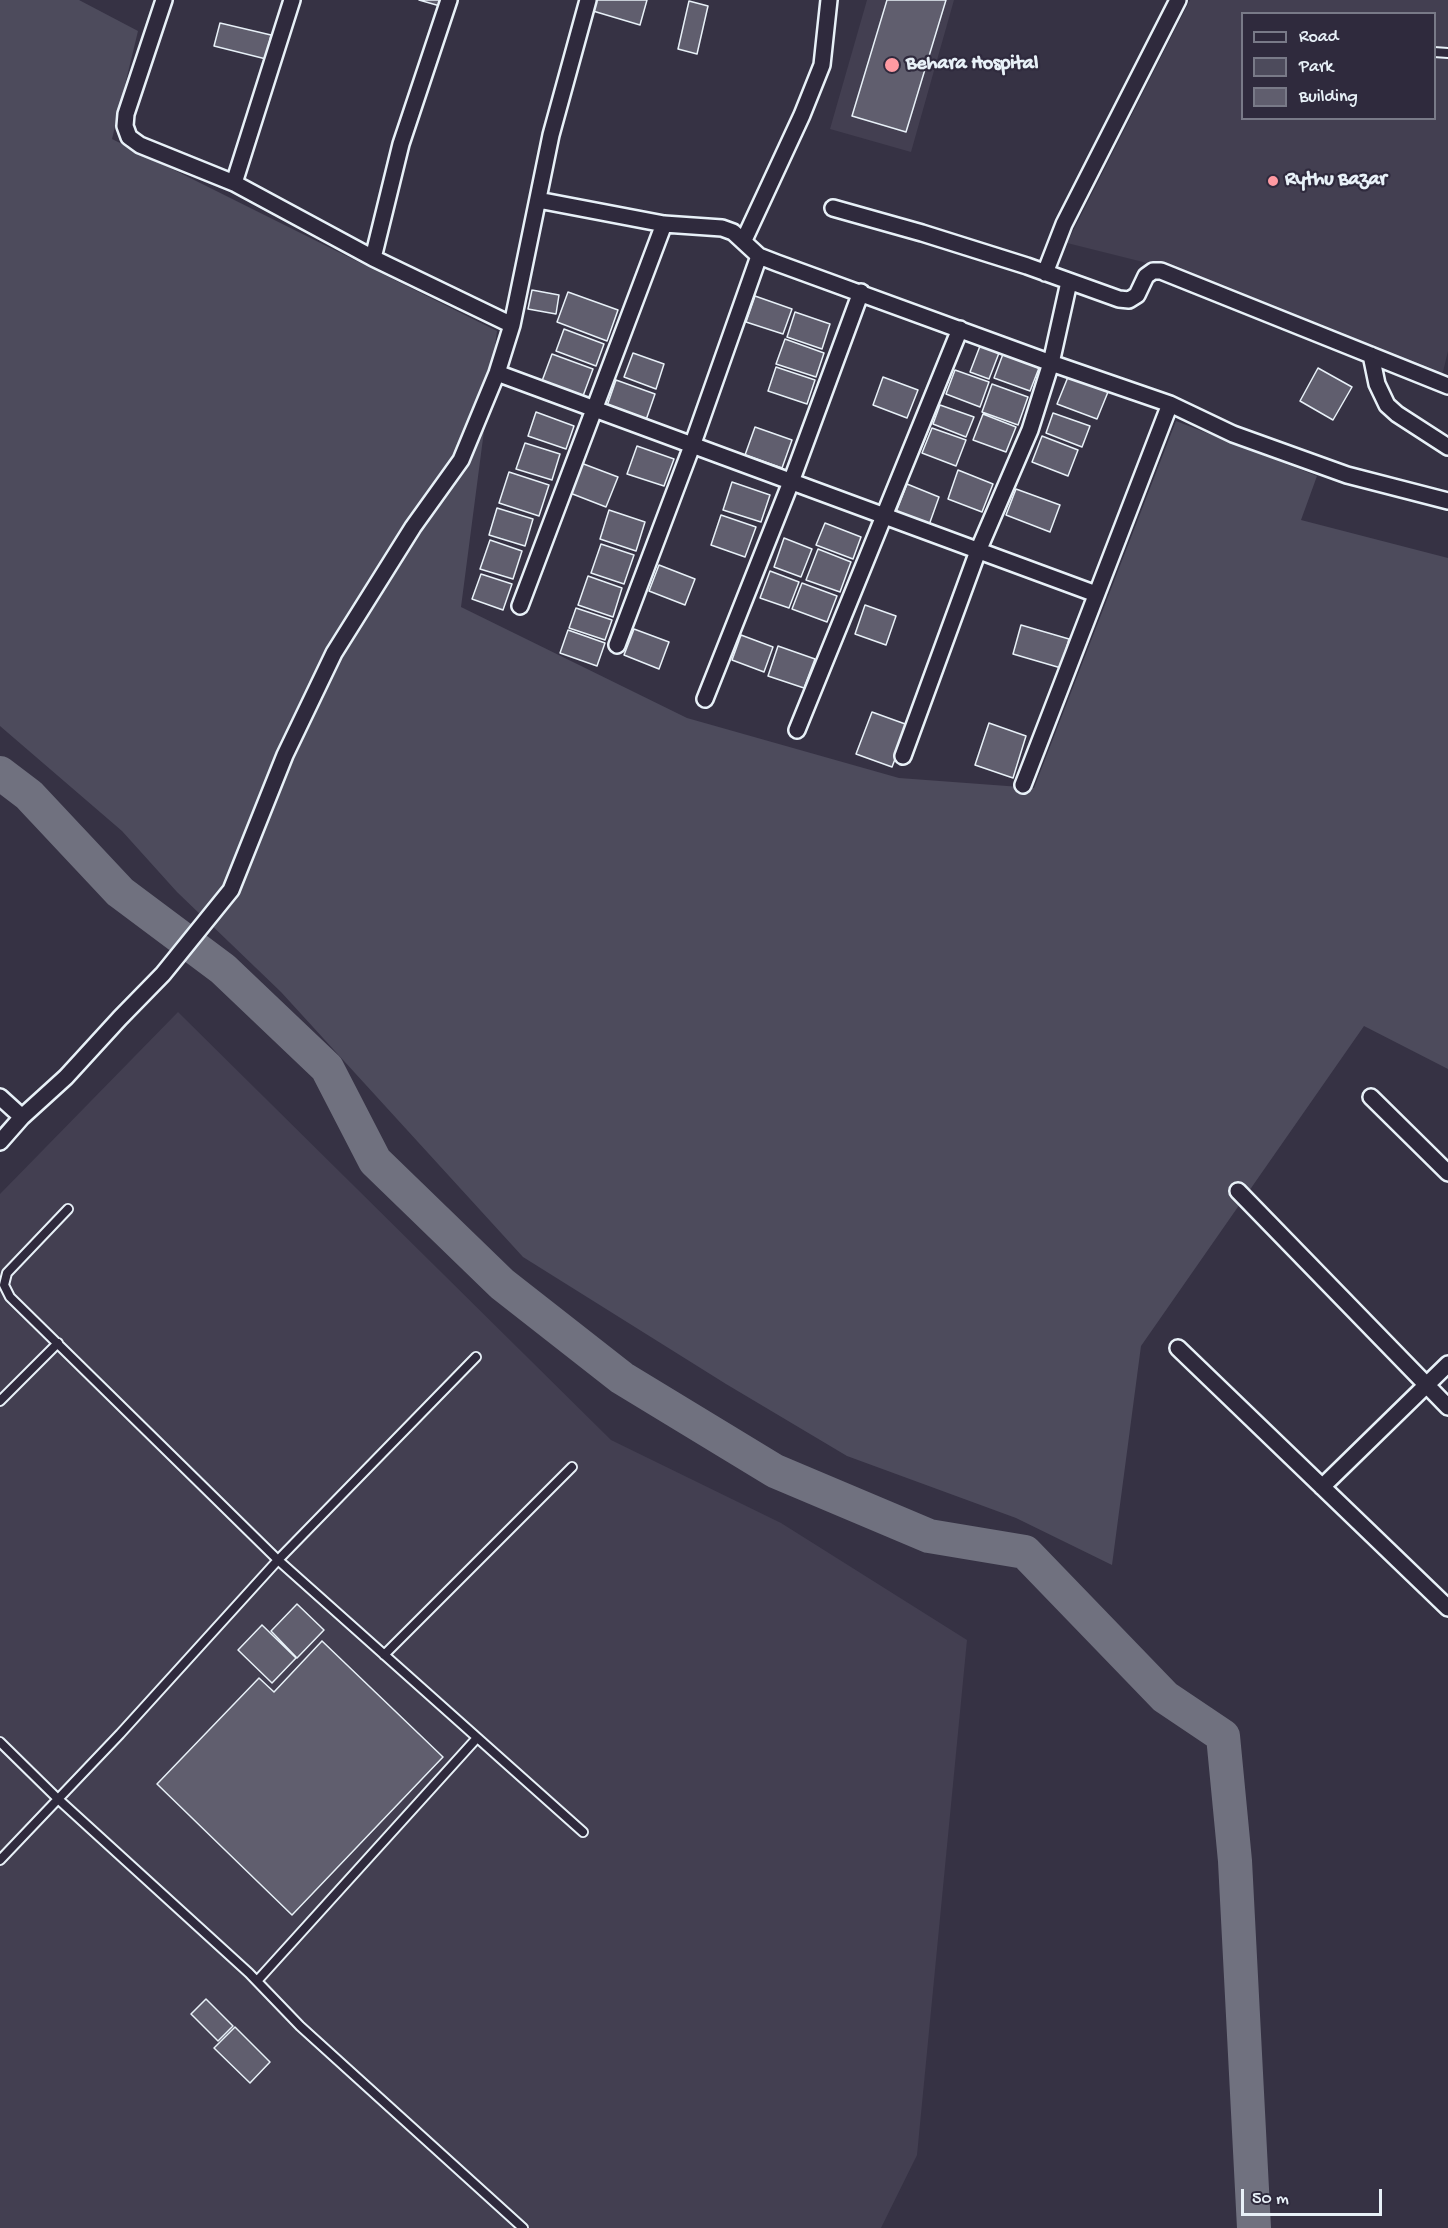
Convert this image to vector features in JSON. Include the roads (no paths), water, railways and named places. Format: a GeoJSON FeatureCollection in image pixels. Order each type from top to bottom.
{"type":"FeatureCollection","features":[{"type":"Feature","properties":{"kind":"street"},"geometry":{"type":"LineString","coordinates":[[164,0],[126,114],[124,126],[129,137],[140,145],[234,183],[373,258],[512,325]]}},
{"type":"Feature","properties":{"kind":"street"},"geometry":{"type":"LineString","coordinates":[[234,183],[292,0]]}},
{"type":"Feature","properties":{"kind":"street"},"geometry":{"type":"LineString","coordinates":[[373,258],[401,144],[449,0]]}},
{"type":"Feature","properties":{"kind":"street"},"geometry":{"type":"LineString","coordinates":[[0,1142],[22,1117],[66,1077],[163,974],[231,890],[285,755],[334,653],[413,527],[461,460],[497,373],[512,325],[562,89],[588,0]]}},
{"type":"Feature","properties":{"kind":"street"},"geometry":{"type":"LineString","coordinates":[[744,240],[802,115],[822,65],[829,0]]}},
{"type":"Feature","properties":{"kind":"street"},"geometry":{"type":"LineString","coordinates":[[1045,273],[1064,224],[1178,0]]}},
{"type":"Feature","properties":{"kind":"street"},"geometry":{"type":"LineString","coordinates":[[537,200],[664,224],[722,228],[744,240],[759,256],[1170,404],[1233,434],[1347,475],[1448,501]]}},
{"type":"Feature","properties":{"kind":"street"},"geometry":{"type":"LineString","coordinates":[[833,208],[922,233],[1119,299],[1129,300],[1137,295],[1146,276],[1153,271],[1161,271],[1448,386]]}},
{"type":"Feature","properties":{"kind":"street"},"geometry":{"type":"LineString","coordinates":[[520,606],[664,224]]}},
{"type":"Feature","properties":{"kind":"street"},"geometry":{"type":"LineString","coordinates":[[617,645],[693,446],[759,256]]}},
{"type":"Feature","properties":{"kind":"street"},"geometry":{"type":"LineString","coordinates":[[903,756],[978,551],[1023,450],[1051,363],[1069,282]]}},
{"type":"Feature","properties":{"kind":"street"},"geometry":{"type":"LineString","coordinates":[[705,699],[791,482],[861,292]]}},
{"type":"Feature","properties":{"kind":"street"},"geometry":{"type":"LineString","coordinates":[[797,730],[960,329]]}},
{"type":"Feature","properties":{"kind":"street"},"geometry":{"type":"LineString","coordinates":[[1371,355],[1377,384],[1387,405],[1396,414],[1448,447]]}},
{"type":"Feature","properties":{"kind":"street"},"geometry":{"type":"LineString","coordinates":[[497,373],[1096,594]]}},
{"type":"Feature","properties":{"kind":"street"},"geometry":{"type":"LineString","coordinates":[[1023,785],[1170,404]]}},
{"type":"Feature","properties":{"kind":"street"},"geometry":{"type":"LineString","coordinates":[[0,1097],[22,1117]]}},
{"type":"Feature","properties":{"kind":"street"},"geometry":{"type":"LineString","coordinates":[[1371,1097],[1448,1173]]}},
{"type":"Feature","properties":{"kind":"street"},"geometry":{"type":"LineString","coordinates":[[1238,1191],[1448,1407]]}},
{"type":"Feature","properties":{"kind":"street"},"geometry":{"type":"LineString","coordinates":[[1178,1348],[1448,1608]]}},
{"type":"Feature","properties":{"kind":"street"},"geometry":{"type":"LineString","coordinates":[[1322,1487],[1448,1364]]}},
{"type":"Feature","properties":{"kind":"lane"},"geometry":{"type":"LineString","coordinates":[[68,1209],[7,1273],[4,1284],[10,1297],[278,1560],[583,1832]]}},
{"type":"Feature","properties":{"kind":"lane"},"geometry":{"type":"LineString","coordinates":[[0,1401],[58,1343]]}},
{"type":"Feature","properties":{"kind":"lane"},"geometry":{"type":"LineString","coordinates":[[0,1860],[278,1560],[476,1357]]}},
{"type":"Feature","properties":{"kind":"lane"},"geometry":{"type":"LineString","coordinates":[[384,1655],[572,1467]]}},
{"type":"Feature","properties":{"kind":"lane"},"geometry":{"type":"LineString","coordinates":[[257,1981],[477,1738]]}},
{"type":"Feature","properties":{"kind":"lane"},"geometry":{"type":"LineString","coordinates":[[0,1742],[58,1799],[257,1981],[300,2026],[523,2228]]}},
{"type":"Feature","properties":{"kind":"waterway"},"geometry":{"type":"LineString","coordinates":[[0,773],[29,795],[120,892],[223,969],[327,1068],[375,1161],[502,1284],[622,1378],[775,1471],[929,1536],[1025,1552],[1165,1697],[1223,1736],[1235,1861],[1254,2228]]}},
{"type":"Feature","properties":{"kind":"place","name":"Behara Hospital"},"geometry":{"type":"Point","coordinates":[892,65]}},
{"type":"Feature","properties":{"kind":"place","name":"Rythu Bazar"},"geometry":{"type":"Point","coordinates":[1273,181]}}]}
